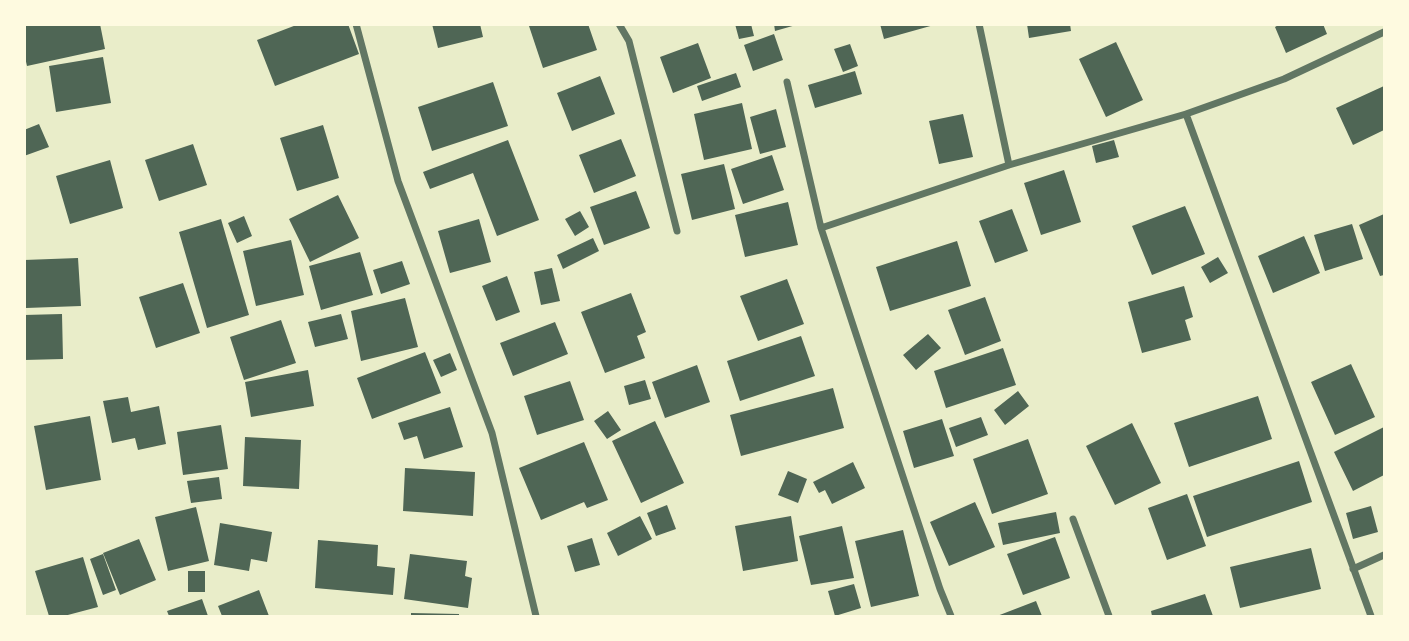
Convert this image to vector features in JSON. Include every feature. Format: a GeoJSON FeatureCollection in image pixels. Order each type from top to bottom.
{"type":"FeatureCollection","features":[{"type":"Feature","properties":{"kind":"street"},"geometry":{"type":"LineString","coordinates":[[356,24],[398,181],[492,433],[536,617]]}},
{"type":"Feature","properties":{"kind":"street"},"geometry":{"type":"LineString","coordinates":[[619,24],[629,41],[677,231]]}},
{"type":"Feature","properties":{"kind":"street"},"geometry":{"type":"LineString","coordinates":[[979,24],[1009,165]]}},
{"type":"Feature","properties":{"kind":"street"},"geometry":{"type":"LineString","coordinates":[[821,228],[1009,165],[1186,114],[1284,79],[1384,32]]}},
{"type":"Feature","properties":{"kind":"street"},"geometry":{"type":"LineString","coordinates":[[787,82],[821,228],[951,617]]}},
{"type":"Feature","properties":{"kind":"street"},"geometry":{"type":"LineString","coordinates":[[1186,114],[1371,617]]}},
{"type":"Feature","properties":{"kind":"street"},"geometry":{"type":"LineString","coordinates":[[1073,519],[1108,617]]}},
{"type":"Feature","properties":{"kind":"street"},"geometry":{"type":"LineString","coordinates":[[1353,569],[1384,555]]}},
{"type":"Feature","properties":{"kind":"building"},"geometry":{"type":"Polygon","coordinates":[[[24,24],[100,24],[105,49],[27,66],[24,24]]]}},
{"type":"Feature","properties":{"kind":"building"},"geometry":{"type":"Polygon","coordinates":[[[299,24],[348,24],[359,54],[275,86],[257,40],[299,24]]]}},
{"type":"Feature","properties":{"kind":"building"},"geometry":{"type":"Polygon","coordinates":[[[432,24],[480,24],[483,37],[438,48],[432,24]]]}},
{"type":"Feature","properties":{"kind":"building"},"geometry":{"type":"Polygon","coordinates":[[[588,24],[597,50],[543,68],[529,26],[588,24]]]}},
{"type":"Feature","properties":{"kind":"building"},"geometry":{"type":"Polygon","coordinates":[[[735,24],[751,24],[754,36],[739,39],[735,24]]]}},
{"type":"Feature","properties":{"kind":"building"},"geometry":{"type":"Polygon","coordinates":[[[774,24],[796,24],[796,25],[775,31],[774,24]]]}},
{"type":"Feature","properties":{"kind":"building"},"geometry":{"type":"Polygon","coordinates":[[[880,24],[934,24],[934,25],[884,39],[880,24]]]}},
{"type":"Feature","properties":{"kind":"building"},"geometry":{"type":"Polygon","coordinates":[[[1027,24],[1070,24],[1071,31],[1029,38],[1027,24]]]}},
{"type":"Feature","properties":{"kind":"building"},"geometry":{"type":"Polygon","coordinates":[[[1280,24],[1323,24],[1327,34],[1286,53],[1275,27],[1280,24]]]}},
{"type":"Feature","properties":{"kind":"building"},"geometry":{"type":"Polygon","coordinates":[[[774,34],[783,60],[753,71],[744,45],[774,34]]]}},
{"type":"Feature","properties":{"kind":"building"},"geometry":{"type":"Polygon","coordinates":[[[1116,42],[1143,100],[1106,117],[1079,59],[1116,42]]]}},
{"type":"Feature","properties":{"kind":"building"},"geometry":{"type":"Polygon","coordinates":[[[698,43],[711,78],[673,93],[660,57],[698,43]]]}},
{"type":"Feature","properties":{"kind":"building"},"geometry":{"type":"Polygon","coordinates":[[[850,44],[858,66],[843,72],[834,49],[850,44]]]}},
{"type":"Feature","properties":{"kind":"building"},"geometry":{"type":"Polygon","coordinates":[[[103,57],[111,103],[56,112],[49,66],[103,57]]]}},
{"type":"Feature","properties":{"kind":"building"},"geometry":{"type":"Polygon","coordinates":[[[855,71],[862,94],[815,108],[808,85],[855,71]]]}},
{"type":"Feature","properties":{"kind":"building"},"geometry":{"type":"Polygon","coordinates":[[[736,73],[741,87],[702,101],[697,86],[736,73]]]}},
{"type":"Feature","properties":{"kind":"building"},"geometry":{"type":"Polygon","coordinates":[[[600,76],[615,114],[572,131],[557,93],[600,76]]]}},
{"type":"Feature","properties":{"kind":"building"},"geometry":{"type":"Polygon","coordinates":[[[493,82],[508,126],[432,151],[418,107],[493,82]]]}},
{"type":"Feature","properties":{"kind":"building"},"geometry":{"type":"Polygon","coordinates":[[[1384,86],[1384,130],[1353,145],[1336,108],[1384,86]]]}},
{"type":"Feature","properties":{"kind":"building"},"geometry":{"type":"Polygon","coordinates":[[[742,103],[752,149],[704,160],[694,114],[742,103]]]}},
{"type":"Feature","properties":{"kind":"building"},"geometry":{"type":"Polygon","coordinates":[[[776,109],[786,147],[760,154],[750,117],[776,109]]]}},
{"type":"Feature","properties":{"kind":"building"},"geometry":{"type":"Polygon","coordinates":[[[963,114],[973,157],[939,164],[929,121],[963,114]]]}},
{"type":"Feature","properties":{"kind":"building"},"geometry":{"type":"Polygon","coordinates":[[[39,124],[49,147],[24,156],[24,130],[39,124]]]}},
{"type":"Feature","properties":{"kind":"building"},"geometry":{"type":"Polygon","coordinates":[[[323,125],[339,178],[297,191],[280,138],[323,125]]]}},
{"type":"Feature","properties":{"kind":"building"},"geometry":{"type":"Polygon","coordinates":[[[621,139],[636,176],[594,193],[579,155],[621,139]]]}},
{"type":"Feature","properties":{"kind":"building"},"geometry":{"type":"Polygon","coordinates":[[[508,140],[539,220],[497,236],[473,173],[430,189],[423,172],[508,140]]]}},
{"type":"Feature","properties":{"kind":"building"},"geometry":{"type":"Polygon","coordinates":[[[1114,140],[1119,157],[1096,163],[1092,146],[1114,140]]]}},
{"type":"Feature","properties":{"kind":"building"},"geometry":{"type":"Polygon","coordinates":[[[193,144],[207,185],[159,201],[145,160],[193,144]]]}},
{"type":"Feature","properties":{"kind":"building"},"geometry":{"type":"Polygon","coordinates":[[[772,155],[784,190],[743,204],[731,169],[772,155]]]}},
{"type":"Feature","properties":{"kind":"building"},"geometry":{"type":"Polygon","coordinates":[[[110,160],[123,208],[70,224],[56,176],[110,160]]]}},
{"type":"Feature","properties":{"kind":"building"},"geometry":{"type":"Polygon","coordinates":[[[724,164],[735,209],[692,220],[681,174],[724,164]]]}},
{"type":"Feature","properties":{"kind":"building"},"geometry":{"type":"Polygon","coordinates":[[[1064,170],[1081,222],[1041,235],[1024,183],[1064,170]]]}},
{"type":"Feature","properties":{"kind":"building"},"geometry":{"type":"Polygon","coordinates":[[[636,191],[650,228],[604,245],[590,207],[636,191]]]}},
{"type":"Feature","properties":{"kind":"building"},"geometry":{"type":"Polygon","coordinates":[[[338,195],[359,238],[310,262],[289,219],[338,195]]]}},
{"type":"Feature","properties":{"kind":"building"},"geometry":{"type":"Polygon","coordinates":[[[788,202],[798,245],[745,257],[735,215],[788,202]]]}},
{"type":"Feature","properties":{"kind":"building"},"geometry":{"type":"Polygon","coordinates":[[[1185,206],[1205,254],[1152,275],[1132,226],[1185,206]]]}},
{"type":"Feature","properties":{"kind":"building"},"geometry":{"type":"Polygon","coordinates":[[[1012,209],[1028,251],[995,263],[979,221],[1012,209]]]}},
{"type":"Feature","properties":{"kind":"building"},"geometry":{"type":"Polygon","coordinates":[[[580,211],[589,227],[575,236],[565,219],[580,211]]]}},
{"type":"Feature","properties":{"kind":"building"},"geometry":{"type":"Polygon","coordinates":[[[1384,214],[1384,275],[1380,276],[1359,225],[1384,214]]]}},
{"type":"Feature","properties":{"kind":"building"},"geometry":{"type":"Polygon","coordinates":[[[244,216],[252,236],[237,243],[228,223],[244,216]]]}},
{"type":"Feature","properties":{"kind":"building"},"geometry":{"type":"Polygon","coordinates":[[[221,219],[249,315],[207,328],[179,232],[221,219]]]}},
{"type":"Feature","properties":{"kind":"building"},"geometry":{"type":"Polygon","coordinates":[[[479,219],[491,262],[450,273],[438,231],[479,219]]]}},
{"type":"Feature","properties":{"kind":"building"},"geometry":{"type":"Polygon","coordinates":[[[1352,224],[1363,259],[1325,271],[1314,235],[1352,224]]]}},
{"type":"Feature","properties":{"kind":"building"},"geometry":{"type":"Polygon","coordinates":[[[1304,236],[1320,273],[1273,293],[1258,256],[1304,236]]]}},
{"type":"Feature","properties":{"kind":"building"},"geometry":{"type":"Polygon","coordinates":[[[593,238],[599,251],[563,269],[557,255],[593,238]]]}},
{"type":"Feature","properties":{"kind":"building"},"geometry":{"type":"Polygon","coordinates":[[[291,240],[304,295],[256,306],[243,251],[291,240]]]}},
{"type":"Feature","properties":{"kind":"building"},"geometry":{"type":"Polygon","coordinates":[[[957,241],[971,286],[890,311],[876,267],[957,241]]]}},
{"type":"Feature","properties":{"kind":"building"},"geometry":{"type":"Polygon","coordinates":[[[360,252],[373,295],[321,310],[309,266],[360,252]]]}},
{"type":"Feature","properties":{"kind":"building"},"geometry":{"type":"Polygon","coordinates":[[[1218,257],[1228,273],[1210,283],[1201,267],[1218,257]]]}},
{"type":"Feature","properties":{"kind":"building"},"geometry":{"type":"Polygon","coordinates":[[[78,258],[81,306],[26,308],[24,260],[78,258]]]}},
{"type":"Feature","properties":{"kind":"building"},"geometry":{"type":"Polygon","coordinates":[[[402,261],[410,284],[381,294],[373,270],[402,261]]]}},
{"type":"Feature","properties":{"kind":"building"},"geometry":{"type":"Polygon","coordinates":[[[552,268],[560,301],[541,305],[534,272],[552,268]]]}},
{"type":"Feature","properties":{"kind":"building"},"geometry":{"type":"Polygon","coordinates":[[[507,276],[520,312],[496,321],[482,286],[507,276]]]}},
{"type":"Feature","properties":{"kind":"building"},"geometry":{"type":"Polygon","coordinates":[[[787,279],[804,324],[758,341],[740,296],[787,279]]]}},
{"type":"Feature","properties":{"kind":"building"},"geometry":{"type":"Polygon","coordinates":[[[183,283],[200,333],[156,348],[139,297],[183,283]]]}},
{"type":"Feature","properties":{"kind":"building"},"geometry":{"type":"Polygon","coordinates":[[[1184,286],[1193,317],[1185,320],[1191,340],[1142,353],[1128,302],[1184,286]]]}},
{"type":"Feature","properties":{"kind":"building"},"geometry":{"type":"Polygon","coordinates":[[[631,293],[646,332],[637,336],[645,358],[605,373],[581,312],[631,293]]]}},
{"type":"Feature","properties":{"kind":"building"},"geometry":{"type":"Polygon","coordinates":[[[985,297],[1001,341],[965,355],[948,310],[985,297]]]}},
{"type":"Feature","properties":{"kind":"building"},"geometry":{"type":"Polygon","coordinates":[[[405,298],[418,347],[361,361],[351,311],[405,298]]]}},
{"type":"Feature","properties":{"kind":"building"},"geometry":{"type":"Polygon","coordinates":[[[62,314],[63,359],[24,360],[24,315],[62,314]]]}},
{"type":"Feature","properties":{"kind":"building"},"geometry":{"type":"Polygon","coordinates":[[[341,314],[348,339],[315,347],[308,322],[341,314]]]}},
{"type":"Feature","properties":{"kind":"building"},"geometry":{"type":"Polygon","coordinates":[[[281,320],[296,363],[244,380],[230,337],[281,320]]]}},
{"type":"Feature","properties":{"kind":"building"},"geometry":{"type":"Polygon","coordinates":[[[555,322],[568,354],[513,376],[500,343],[555,322]]]}},
{"type":"Feature","properties":{"kind":"building"},"geometry":{"type":"Polygon","coordinates":[[[928,334],[941,348],[916,370],[903,355],[928,334]]]}},
{"type":"Feature","properties":{"kind":"building"},"geometry":{"type":"Polygon","coordinates":[[[801,336],[815,376],[740,401],[727,361],[801,336]]]}},
{"type":"Feature","properties":{"kind":"building"},"geometry":{"type":"Polygon","coordinates":[[[1003,348],[1016,385],[946,408],[934,371],[1003,348]]]}},
{"type":"Feature","properties":{"kind":"building"},"geometry":{"type":"Polygon","coordinates":[[[425,352],[441,393],[372,419],[357,378],[425,352]]]}},
{"type":"Feature","properties":{"kind":"building"},"geometry":{"type":"Polygon","coordinates":[[[450,353],[457,370],[441,377],[433,360],[450,353]]]}},
{"type":"Feature","properties":{"kind":"building"},"geometry":{"type":"Polygon","coordinates":[[[1351,364],[1375,417],[1335,435],[1311,382],[1351,364]]]}},
{"type":"Feature","properties":{"kind":"building"},"geometry":{"type":"Polygon","coordinates":[[[697,365],[710,402],[665,418],[652,382],[697,365]]]}},
{"type":"Feature","properties":{"kind":"building"},"geometry":{"type":"Polygon","coordinates":[[[308,370],[314,406],[251,417],[245,382],[308,370]]]}},
{"type":"Feature","properties":{"kind":"building"},"geometry":{"type":"Polygon","coordinates":[[[645,380],[651,399],[629,405],[624,386],[645,380]]]}},
{"type":"Feature","properties":{"kind":"building"},"geometry":{"type":"Polygon","coordinates":[[[570,381],[584,420],[537,435],[524,396],[570,381]]]}},
{"type":"Feature","properties":{"kind":"building"},"geometry":{"type":"Polygon","coordinates":[[[833,388],[844,428],[741,456],[730,415],[833,388]]]}},
{"type":"Feature","properties":{"kind":"building"},"geometry":{"type":"Polygon","coordinates":[[[1018,391],[1029,406],[1005,425],[994,410],[1018,391]]]}},
{"type":"Feature","properties":{"kind":"building"},"geometry":{"type":"Polygon","coordinates":[[[1258,396],[1272,439],[1189,467],[1174,423],[1258,396]]]}},
{"type":"Feature","properties":{"kind":"building"},"geometry":{"type":"Polygon","coordinates":[[[128,397],[131,412],[159,406],[166,444],[138,450],[135,438],[112,443],[103,401],[128,397]]]}},
{"type":"Feature","properties":{"kind":"building"},"geometry":{"type":"Polygon","coordinates":[[[450,407],[463,447],[424,459],[417,436],[404,440],[398,423],[450,407]]]}},
{"type":"Feature","properties":{"kind":"building"},"geometry":{"type":"Polygon","coordinates":[[[608,411],[621,430],[607,439],[594,421],[608,411]]]}},
{"type":"Feature","properties":{"kind":"building"},"geometry":{"type":"Polygon","coordinates":[[[90,416],[101,480],[46,490],[34,426],[90,416]]]}},
{"type":"Feature","properties":{"kind":"building"},"geometry":{"type":"Polygon","coordinates":[[[981,417],[988,435],[956,447],[949,428],[981,417]]]}},
{"type":"Feature","properties":{"kind":"building"},"geometry":{"type":"Polygon","coordinates":[[[942,419],[954,456],[914,468],[903,431],[942,419]]]}},
{"type":"Feature","properties":{"kind":"building"},"geometry":{"type":"Polygon","coordinates":[[[655,421],[684,483],[641,503],[612,441],[655,421]]]}},
{"type":"Feature","properties":{"kind":"building"},"geometry":{"type":"Polygon","coordinates":[[[1132,423],[1161,483],[1115,505],[1086,446],[1132,423]]]}},
{"type":"Feature","properties":{"kind":"building"},"geometry":{"type":"Polygon","coordinates":[[[221,425],[228,469],[183,475],[177,432],[221,425]]]}},
{"type":"Feature","properties":{"kind":"building"},"geometry":{"type":"Polygon","coordinates":[[[1384,427],[1384,475],[1353,491],[1334,452],[1384,427]]]}},
{"type":"Feature","properties":{"kind":"building"},"geometry":{"type":"Polygon","coordinates":[[[245,437],[301,440],[299,489],[243,486],[245,437]]]}},
{"type":"Feature","properties":{"kind":"building"},"geometry":{"type":"Polygon","coordinates":[[[1028,439],[1048,494],[992,514],[973,459],[1028,439]]]}},
{"type":"Feature","properties":{"kind":"building"},"geometry":{"type":"Polygon","coordinates":[[[584,442],[608,500],[587,508],[584,502],[541,520],[519,468],[584,442]]]}},
{"type":"Feature","properties":{"kind":"building"},"geometry":{"type":"Polygon","coordinates":[[[1299,461],[1312,502],[1207,537],[1193,496],[1299,461]]]}},
{"type":"Feature","properties":{"kind":"building"},"geometry":{"type":"Polygon","coordinates":[[[853,462],[865,488],[832,504],[825,490],[819,493],[813,482],[853,462]]]}},
{"type":"Feature","properties":{"kind":"building"},"geometry":{"type":"Polygon","coordinates":[[[405,468],[475,472],[473,516],[403,511],[405,468]]]}},
{"type":"Feature","properties":{"kind":"building"},"geometry":{"type":"Polygon","coordinates":[[[788,471],[807,479],[798,503],[778,495],[788,471]]]}},
{"type":"Feature","properties":{"kind":"building"},"geometry":{"type":"Polygon","coordinates":[[[219,477],[222,499],[191,503],[187,481],[219,477]]]}},
{"type":"Feature","properties":{"kind":"building"},"geometry":{"type":"Polygon","coordinates":[[[1187,494],[1206,546],[1167,560],[1148,508],[1187,494]]]}},
{"type":"Feature","properties":{"kind":"building"},"geometry":{"type":"Polygon","coordinates":[[[975,502],[995,547],[949,566],[930,522],[975,502]]]}},
{"type":"Feature","properties":{"kind":"building"},"geometry":{"type":"Polygon","coordinates":[[[667,505],[676,529],[656,536],[647,513],[667,505]]]}},
{"type":"Feature","properties":{"kind":"building"},"geometry":{"type":"Polygon","coordinates":[[[1371,506],[1378,532],[1353,539],[1346,513],[1371,506]]]}},
{"type":"Feature","properties":{"kind":"building"},"geometry":{"type":"Polygon","coordinates":[[[196,507],[209,561],[168,571],[155,517],[196,507]]]}},
{"type":"Feature","properties":{"kind":"building"},"geometry":{"type":"Polygon","coordinates":[[[1056,512],[1060,533],[1003,545],[998,523],[1056,512]]]}},
{"type":"Feature","properties":{"kind":"building"},"geometry":{"type":"Polygon","coordinates":[[[640,516],[652,539],[618,556],[607,533],[640,516]]]}},
{"type":"Feature","properties":{"kind":"building"},"geometry":{"type":"Polygon","coordinates":[[[791,516],[798,561],[743,571],[735,526],[791,516]]]}},
{"type":"Feature","properties":{"kind":"building"},"geometry":{"type":"Polygon","coordinates":[[[220,523],[272,532],[267,562],[251,559],[249,571],[214,565],[220,523]]]}},
{"type":"Feature","properties":{"kind":"building"},"geometry":{"type":"Polygon","coordinates":[[[842,526],[854,578],[811,585],[799,536],[842,526]]]}},
{"type":"Feature","properties":{"kind":"building"},"geometry":{"type":"Polygon","coordinates":[[[903,530],[919,596],[871,607],[855,541],[903,530]]]}},
{"type":"Feature","properties":{"kind":"building"},"geometry":{"type":"Polygon","coordinates":[[[1055,537],[1070,578],[1023,595],[1007,554],[1055,537]]]}},
{"type":"Feature","properties":{"kind":"building"},"geometry":{"type":"Polygon","coordinates":[[[592,538],[600,565],[575,572],[567,546],[592,538]]]}},
{"type":"Feature","properties":{"kind":"building"},"geometry":{"type":"Polygon","coordinates":[[[139,539],[156,580],[120,595],[103,553],[139,539]]]}},
{"type":"Feature","properties":{"kind":"building"},"geometry":{"type":"Polygon","coordinates":[[[318,540],[378,545],[377,566],[395,568],[393,595],[315,588],[318,540]]]}},
{"type":"Feature","properties":{"kind":"building"},"geometry":{"type":"Polygon","coordinates":[[[1311,548],[1321,589],[1240,608],[1230,567],[1311,548]]]}},
{"type":"Feature","properties":{"kind":"building"},"geometry":{"type":"Polygon","coordinates":[[[103,554],[116,590],[103,595],[90,559],[103,554]]]}},
{"type":"Feature","properties":{"kind":"building"},"geometry":{"type":"Polygon","coordinates":[[[410,554],[467,561],[465,576],[472,578],[468,608],[404,599],[410,554]]]}},
{"type":"Feature","properties":{"kind":"building"},"geometry":{"type":"Polygon","coordinates":[[[83,557],[98,607],[64,616],[49,616],[35,571],[83,557]]]}},
{"type":"Feature","properties":{"kind":"building"},"geometry":{"type":"Polygon","coordinates":[[[188,571],[205,571],[205,592],[188,592],[188,571]]]}},
{"type":"Feature","properties":{"kind":"building"},"geometry":{"type":"Polygon","coordinates":[[[854,584],[861,608],[835,616],[828,591],[854,584]]]}},
{"type":"Feature","properties":{"kind":"building"},"geometry":{"type":"Polygon","coordinates":[[[259,590],[269,616],[222,616],[218,606],[259,590]]]}},
{"type":"Feature","properties":{"kind":"building"},"geometry":{"type":"Polygon","coordinates":[[[1205,594],[1213,616],[1152,616],[1151,611],[1205,594]]]}},
{"type":"Feature","properties":{"kind":"building"},"geometry":{"type":"Polygon","coordinates":[[[202,599],[208,616],[169,616],[167,611],[202,599]]]}},
{"type":"Feature","properties":{"kind":"building"},"geometry":{"type":"Polygon","coordinates":[[[1036,601],[1042,616],[997,616],[1036,601]]]}},
{"type":"Feature","properties":{"kind":"building"},"geometry":{"type":"Polygon","coordinates":[[[411,613],[459,614],[459,616],[411,616],[411,613]]]}}]}
